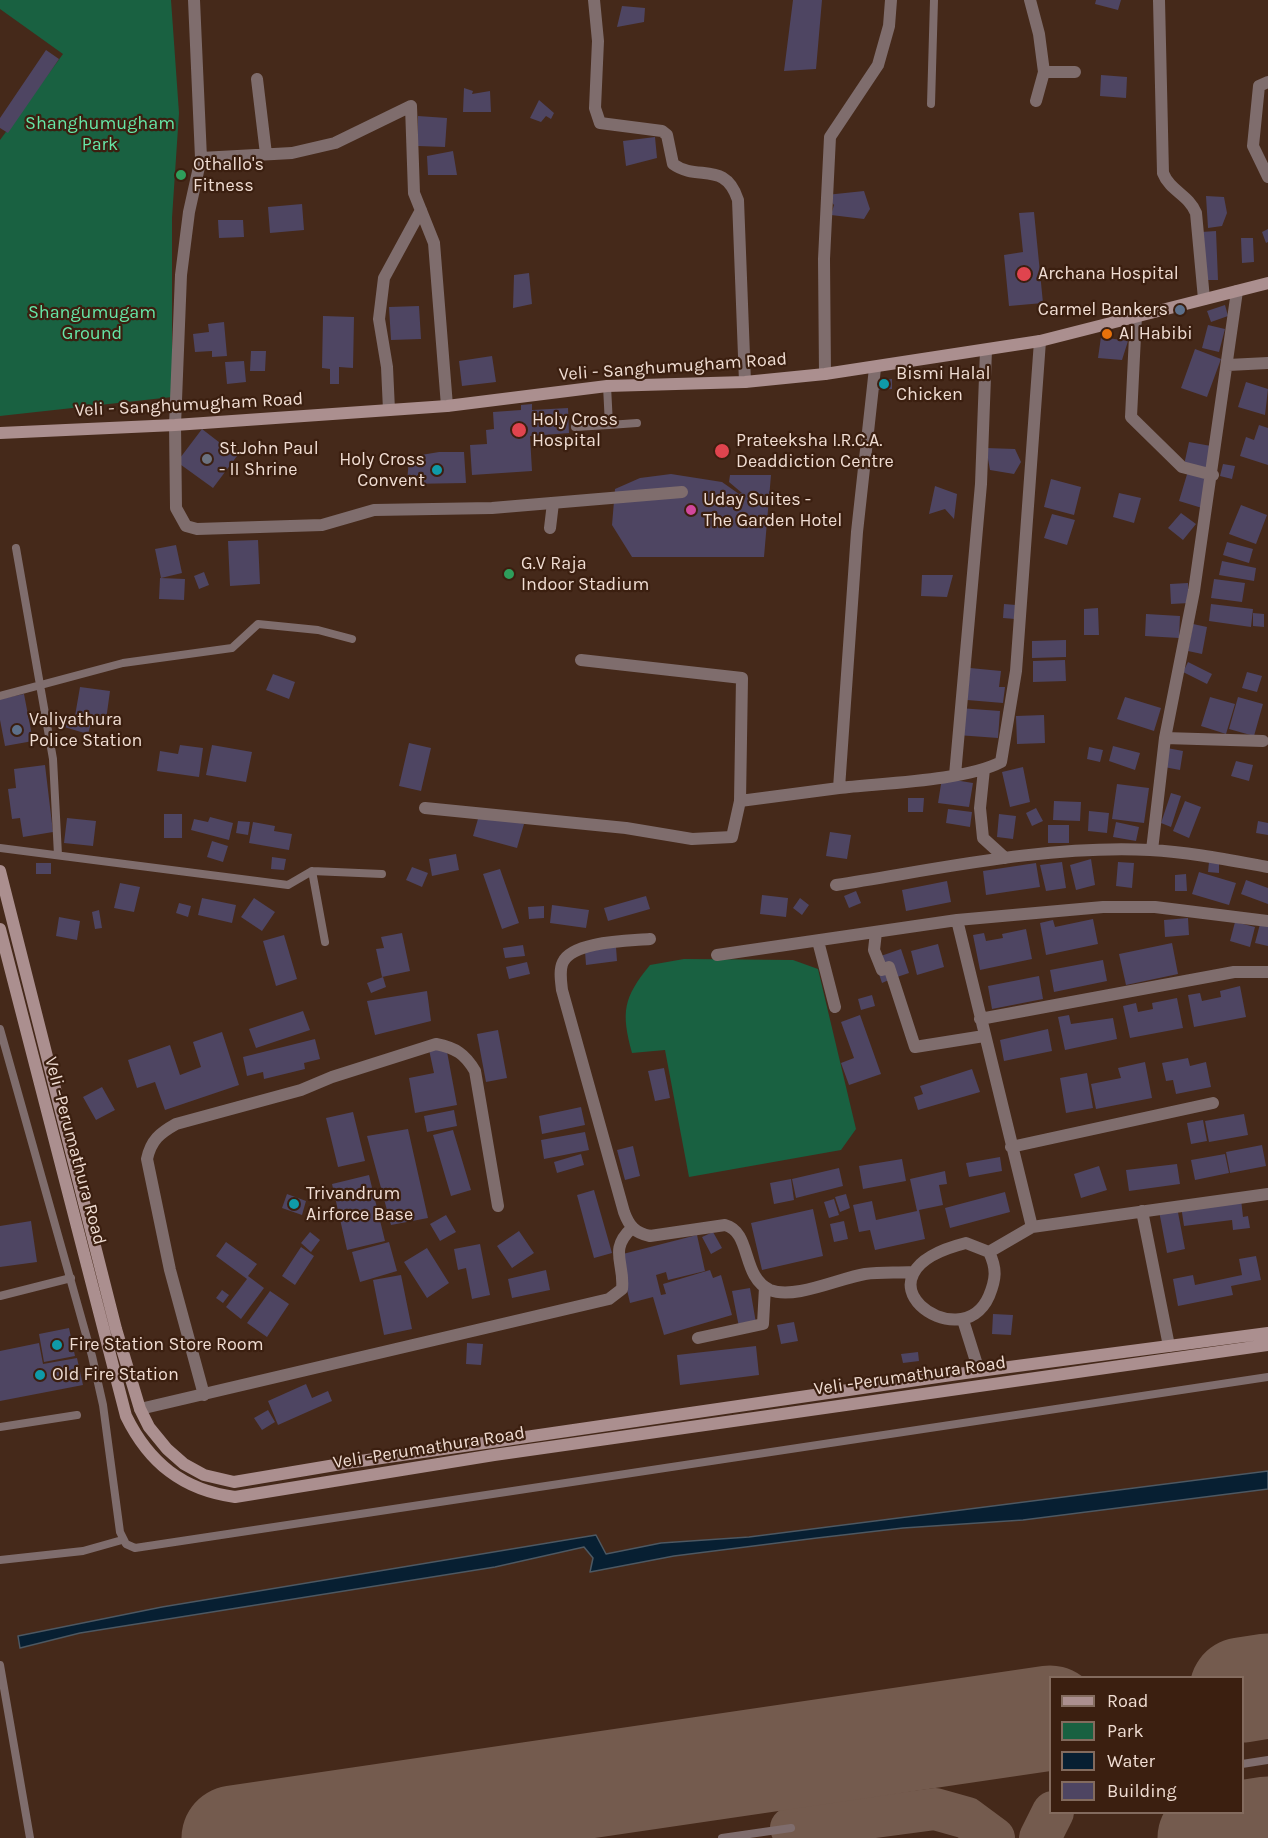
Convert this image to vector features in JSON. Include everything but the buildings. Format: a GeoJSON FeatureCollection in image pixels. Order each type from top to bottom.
{"type":"FeatureCollection","features":[{"type":"Feature","properties":{"kind":"main road","name":"Veli - Sanghumugham Road"},"geometry":{"type":"LineString","coordinates":[[0,433],[175,425],[447,406],[607,386],[745,382],[825,374],[1040,341],[1268,284]]}},
{"type":"Feature","properties":{"kind":"main road"},"geometry":{"type":"LineString","coordinates":[[0,871],[116,1329],[140,1409],[148,1427],[184,1464],[204,1475],[234,1482],[347,1462],[979,1371],[1268,1333]]}},
{"type":"Feature","properties":{"kind":"main road","name":"Veli -Perumathura Road"},"geometry":{"type":"LineString","coordinates":[[0,929],[126,1416],[138,1441],[162,1466],[209,1494],[235,1497],[495,1455],[1268,1345]]}},
{"type":"Feature","properties":{"kind":"street"},"geometry":{"type":"LineString","coordinates":[[194,0],[201,158],[189,212],[181,275],[175,425],[176,507],[186,526],[192,529],[322,525],[374,510],[553,503],[682,492]]}},
{"type":"Feature","properties":{"kind":"street"},"geometry":{"type":"LineString","coordinates":[[594,0],[598,41],[596,108],[600,123],[662,131],[667,135],[673,164],[683,169],[722,176],[734,188],[738,200],[745,382]]}},
{"type":"Feature","properties":{"kind":"street"},"geometry":{"type":"LineString","coordinates":[[825,374],[824,260],[830,137],[878,65],[889,26],[891,0]]}},
{"type":"Feature","properties":{"kind":"street"},"geometry":{"type":"LineString","coordinates":[[1030,0],[1039,34],[1044,72],[1036,101]]}},
{"type":"Feature","properties":{"kind":"street"},"geometry":{"type":"LineString","coordinates":[[1159,0],[1163,173],[1172,187],[1192,201],[1196,213],[1204,299]]}},
{"type":"Feature","properties":{"kind":"street"},"geometry":{"type":"LineString","coordinates":[[1044,72],[1075,72]]}},
{"type":"Feature","properties":{"kind":"street"},"geometry":{"type":"LineString","coordinates":[[257,79],[266,154]]}},
{"type":"Feature","properties":{"kind":"street"},"geometry":{"type":"LineString","coordinates":[[1268,82],[1259,86],[1252,146],[1268,177]]}},
{"type":"Feature","properties":{"kind":"street"},"geometry":{"type":"LineString","coordinates":[[201,158],[292,153],[335,143],[411,106],[414,193],[434,243],[447,406]]}},
{"type":"Feature","properties":{"kind":"street"},"geometry":{"type":"LineString","coordinates":[[388,410],[387,367],[379,319],[384,278],[421,210]]}},
{"type":"Feature","properties":{"kind":"street"},"geometry":{"type":"LineString","coordinates":[[1152,850],[1165,738],[1194,591],[1213,475],[1238,291]]}},
{"type":"Feature","properties":{"kind":"street"},"geometry":{"type":"LineString","coordinates":[[1136,316],[1131,417],[1182,467],[1213,475]]}},
{"type":"Feature","properties":{"kind":"street"},"geometry":{"type":"LineString","coordinates":[[740,801],[955,775],[984,769],[1000,762],[1003,754],[1007,711],[1016,671],[1040,341]]}},
{"type":"Feature","properties":{"kind":"street"},"geometry":{"type":"LineString","coordinates":[[955,775],[981,484],[986,350]]}},
{"type":"Feature","properties":{"kind":"street"},"geometry":{"type":"LineString","coordinates":[[1227,365],[1268,363]]}},
{"type":"Feature","properties":{"kind":"street"},"geometry":{"type":"LineString","coordinates":[[838,788],[856,544],[875,368]]}},
{"type":"Feature","properties":{"kind":"street"},"geometry":{"type":"LineString","coordinates":[[550,528],[553,503]]}},
{"type":"Feature","properties":{"kind":"street"},"geometry":{"type":"LineString","coordinates":[[425,808],[626,828],[693,839],[732,837],[740,801],[742,678],[581,660]]}},
{"type":"Feature","properties":{"kind":"street"},"geometry":{"type":"LineString","coordinates":[[1165,738],[1263,741]]}},
{"type":"Feature","properties":{"kind":"street"},"geometry":{"type":"LineString","coordinates":[[984,769],[980,808],[983,838],[1005,858]]}},
{"type":"Feature","properties":{"kind":"street"},"geometry":{"type":"LineString","coordinates":[[836,885],[1056,852],[1152,850],[1268,867]]}},
{"type":"Feature","properties":{"kind":"street"},"geometry":{"type":"LineString","coordinates":[[717,955],[957,920],[1103,907],[1155,907],[1268,921]]}},
{"type":"Feature","properties":{"kind":"street"},"geometry":{"type":"LineString","coordinates":[[957,920],[1032,1227]]}},
{"type":"Feature","properties":{"kind":"street"},"geometry":{"type":"LineString","coordinates":[[876,932],[874,950],[882,970],[889,967],[915,1047],[984,1036]]}},
{"type":"Feature","properties":{"kind":"street"},"geometry":{"type":"LineString","coordinates":[[632,1233],[624,1212],[562,990],[561,967],[564,959],[580,948],[650,939]]}},
{"type":"Feature","properties":{"kind":"street"},"geometry":{"type":"LineString","coordinates":[[818,941],[835,1007]]}},
{"type":"Feature","properties":{"kind":"street"},"geometry":{"type":"LineString","coordinates":[[980,1019],[1234,972],[1268,972]]}},
{"type":"Feature","properties":{"kind":"street"},"geometry":{"type":"LineString","coordinates":[[204,1395],[170,1270],[147,1159],[150,1145],[160,1133],[176,1124],[301,1090],[343,1073],[436,1044],[453,1048],[466,1057],[475,1071],[498,1206]]}},
{"type":"Feature","properties":{"kind":"street"},"geometry":{"type":"LineString","coordinates":[[1011,1147],[1213,1103]]}},
{"type":"Feature","properties":{"kind":"street"},"geometry":{"type":"LineString","coordinates":[[989,1252],[1032,1227],[1268,1194]]}},
{"type":"Feature","properties":{"kind":"street"},"geometry":{"type":"LineString","coordinates":[[1142,1211],[1169,1346]]}},
{"type":"Feature","properties":{"kind":"street"},"geometry":{"type":"LineString","coordinates":[[632,1233],[650,1236],[725,1226],[733,1227],[738,1233],[751,1272],[765,1287],[784,1292],[864,1274],[912,1272]]}},
{"type":"Feature","properties":{"kind":"street"},"geometry":{"type":"LineString","coordinates":[[140,1409],[609,1299],[622,1289],[618,1246],[632,1233]]}},
{"type":"Feature","properties":{"kind":"street"},"geometry":{"type":"LineString","coordinates":[[966,1244],[978,1246],[989,1252],[996,1266],[994,1282],[987,1300],[978,1311],[963,1320],[949,1321],[922,1308],[912,1295],[909,1283],[912,1272],[926,1258],[957,1245],[966,1244]]}},
{"type":"Feature","properties":{"kind":"street"},"geometry":{"type":"LineString","coordinates":[[698,1338],[763,1324],[765,1287]]}},
{"type":"Feature","properties":{"kind":"street"},"geometry":{"type":"LineString","coordinates":[[963,1320],[979,1371]]}},
{"type":"Feature","properties":{"kind":"lane"},"geometry":{"type":"LineString","coordinates":[[931,104],[934,0]]}},
{"type":"Feature","properties":{"kind":"lane"},"geometry":{"type":"LineString","coordinates":[[607,386],[609,425]]}},
{"type":"Feature","properties":{"kind":"lane"},"geometry":{"type":"LineString","coordinates":[[575,427],[638,423]]}},
{"type":"Feature","properties":{"kind":"lane"},"geometry":{"type":"LineString","coordinates":[[16,548],[38,685],[53,759],[58,855]]}},
{"type":"Feature","properties":{"kind":"lane"},"geometry":{"type":"LineString","coordinates":[[0,696],[123,663],[232,648],[258,624],[318,630],[352,639]]}},
{"type":"Feature","properties":{"kind":"lane"},"geometry":{"type":"LineString","coordinates":[[0,848],[288,885],[312,871],[382,874]]}},
{"type":"Feature","properties":{"kind":"lane"},"geometry":{"type":"LineString","coordinates":[[312,871],[325,942]]}},
{"type":"Feature","properties":{"kind":"lane"},"geometry":{"type":"LineString","coordinates":[[0,1029],[98,1380],[118,1526],[122,1540],[132,1547],[146,1548],[1268,1377]]}},
{"type":"Feature","properties":{"kind":"lane"},"geometry":{"type":"LineString","coordinates":[[0,1296],[71,1278]]}},
{"type":"Feature","properties":{"kind":"lane"},"geometry":{"type":"LineString","coordinates":[[0,1427],[77,1415]]}},
{"type":"Feature","properties":{"kind":"lane"},"geometry":{"type":"LineString","coordinates":[[0,1560],[83,1551],[122,1540]]}},
{"type":"Feature","properties":{"kind":"lane"},"geometry":{"type":"LineString","coordinates":[[0,1665],[30,1838]]}},
{"type":"Feature","properties":{"kind":"lane"},"geometry":{"type":"LineString","coordinates":[[1244,1764],[1268,1760]]}},
{"type":"Feature","properties":{"kind":"lane"},"geometry":{"type":"LineString","coordinates":[[722,1838],[791,1828]]}},
{"type":"Feature","properties":{"kind":"green space"},"geometry":{"type":"Polygon","coordinates":[[[0,0],[171,0],[179,113],[172,218],[172,397],[0,416],[0,140],[63,54],[0,9],[0,0]]]}},
{"type":"Feature","properties":{"kind":"green space"},"geometry":{"type":"Polygon","coordinates":[[[684,959],[793,960],[818,969],[856,1129],[841,1150],[689,1177],[665,1050],[632,1053],[626,1027],[630,997],[634,987],[650,965],[684,959]]]}},
{"type":"Feature","properties":{"kind":"water"},"geometry":{"type":"Polygon","coordinates":[[[1268,1471],[1268,1489],[1023,1520],[903,1528],[817,1538],[674,1556],[590,1572],[593,1558],[584,1547],[495,1567],[80,1633],[20,1648],[18,1636],[162,1607],[596,1535],[606,1554],[661,1543],[749,1537],[1268,1471]]]}},
{"type":"Feature","properties":{"kind":"taxiway"},"geometry":{"type":"LineString","coordinates":[[791,1828],[935,1809],[967,1818],[994,1838]]}},
{"type":"Feature","properties":{"kind":"taxiway"},"geometry":{"type":"LineString","coordinates":[[1040,1838],[1052,1814]]}},
{"type":"Feature","properties":{"kind":"runway"},"geometry":{"type":"LineString","coordinates":[[1244,1690],[1268,1686]]}},
{"type":"Feature","properties":{"kind":"runway"},"geometry":{"type":"LineString","coordinates":[[234,1838],[1049,1718]]}},
{"type":"Feature","properties":{"kind":"runway"},"geometry":{"type":"LineString","coordinates":[[1210,1838],[1268,1829]]}},
{"type":"Feature","properties":{"kind":"place","name":"Othallo's Fitness"},"geometry":{"type":"Point","coordinates":[181,175]}},
{"type":"Feature","properties":{"kind":"place","name":"Archana Hospital"},"geometry":{"type":"Point","coordinates":[1024,274]}},
{"type":"Feature","properties":{"kind":"place","name":"Carmel Bankers"},"geometry":{"type":"Point","coordinates":[1180,310]}},
{"type":"Feature","properties":{"kind":"place","name":"Al Habibi"},"geometry":{"type":"Point","coordinates":[1107,334]}},
{"type":"Feature","properties":{"kind":"place","name":"Bismi Halal Chicken"},"geometry":{"type":"Point","coordinates":[884,384]}},
{"type":"Feature","properties":{"kind":"place","name":"Holy Cross Hospital"},"geometry":{"type":"Point","coordinates":[519,430]}},
{"type":"Feature","properties":{"kind":"place","name":"Prateeksha I.R.C.A. Deaddiction Centre"},"geometry":{"type":"Point","coordinates":[722,451]}},
{"type":"Feature","properties":{"kind":"place","name":"St.John Paul - II Shrine"},"geometry":{"type":"Point","coordinates":[207,459]}},
{"type":"Feature","properties":{"kind":"place","name":"Holy Cross Convent"},"geometry":{"type":"Point","coordinates":[437,470]}},
{"type":"Feature","properties":{"kind":"place","name":"Uday Suites - The Garden Hotel"},"geometry":{"type":"Point","coordinates":[691,510]}},
{"type":"Feature","properties":{"kind":"place","name":"G.V Raja Indoor Stadium"},"geometry":{"type":"Point","coordinates":[509,574]}},
{"type":"Feature","properties":{"kind":"place","name":"Valiyathura Police Station"},"geometry":{"type":"Point","coordinates":[17,730]}},
{"type":"Feature","properties":{"kind":"place","name":"Trivandrum Airforce Base"},"geometry":{"type":"Point","coordinates":[294,1204]}},
{"type":"Feature","properties":{"kind":"place","name":"Fire Station Store Room"},"geometry":{"type":"Point","coordinates":[57,1345]}},
{"type":"Feature","properties":{"kind":"place","name":"Old Fire Station"},"geometry":{"type":"Point","coordinates":[40,1375]}},
{"type":"Feature","properties":{"kind":"park label","name":"Shanghumugham Park"},"geometry":{"type":"Point","coordinates":[100,134]}},
{"type":"Feature","properties":{"kind":"park label","name":"Shangumugam Ground"},"geometry":{"type":"Point","coordinates":[92,323]}}]}
